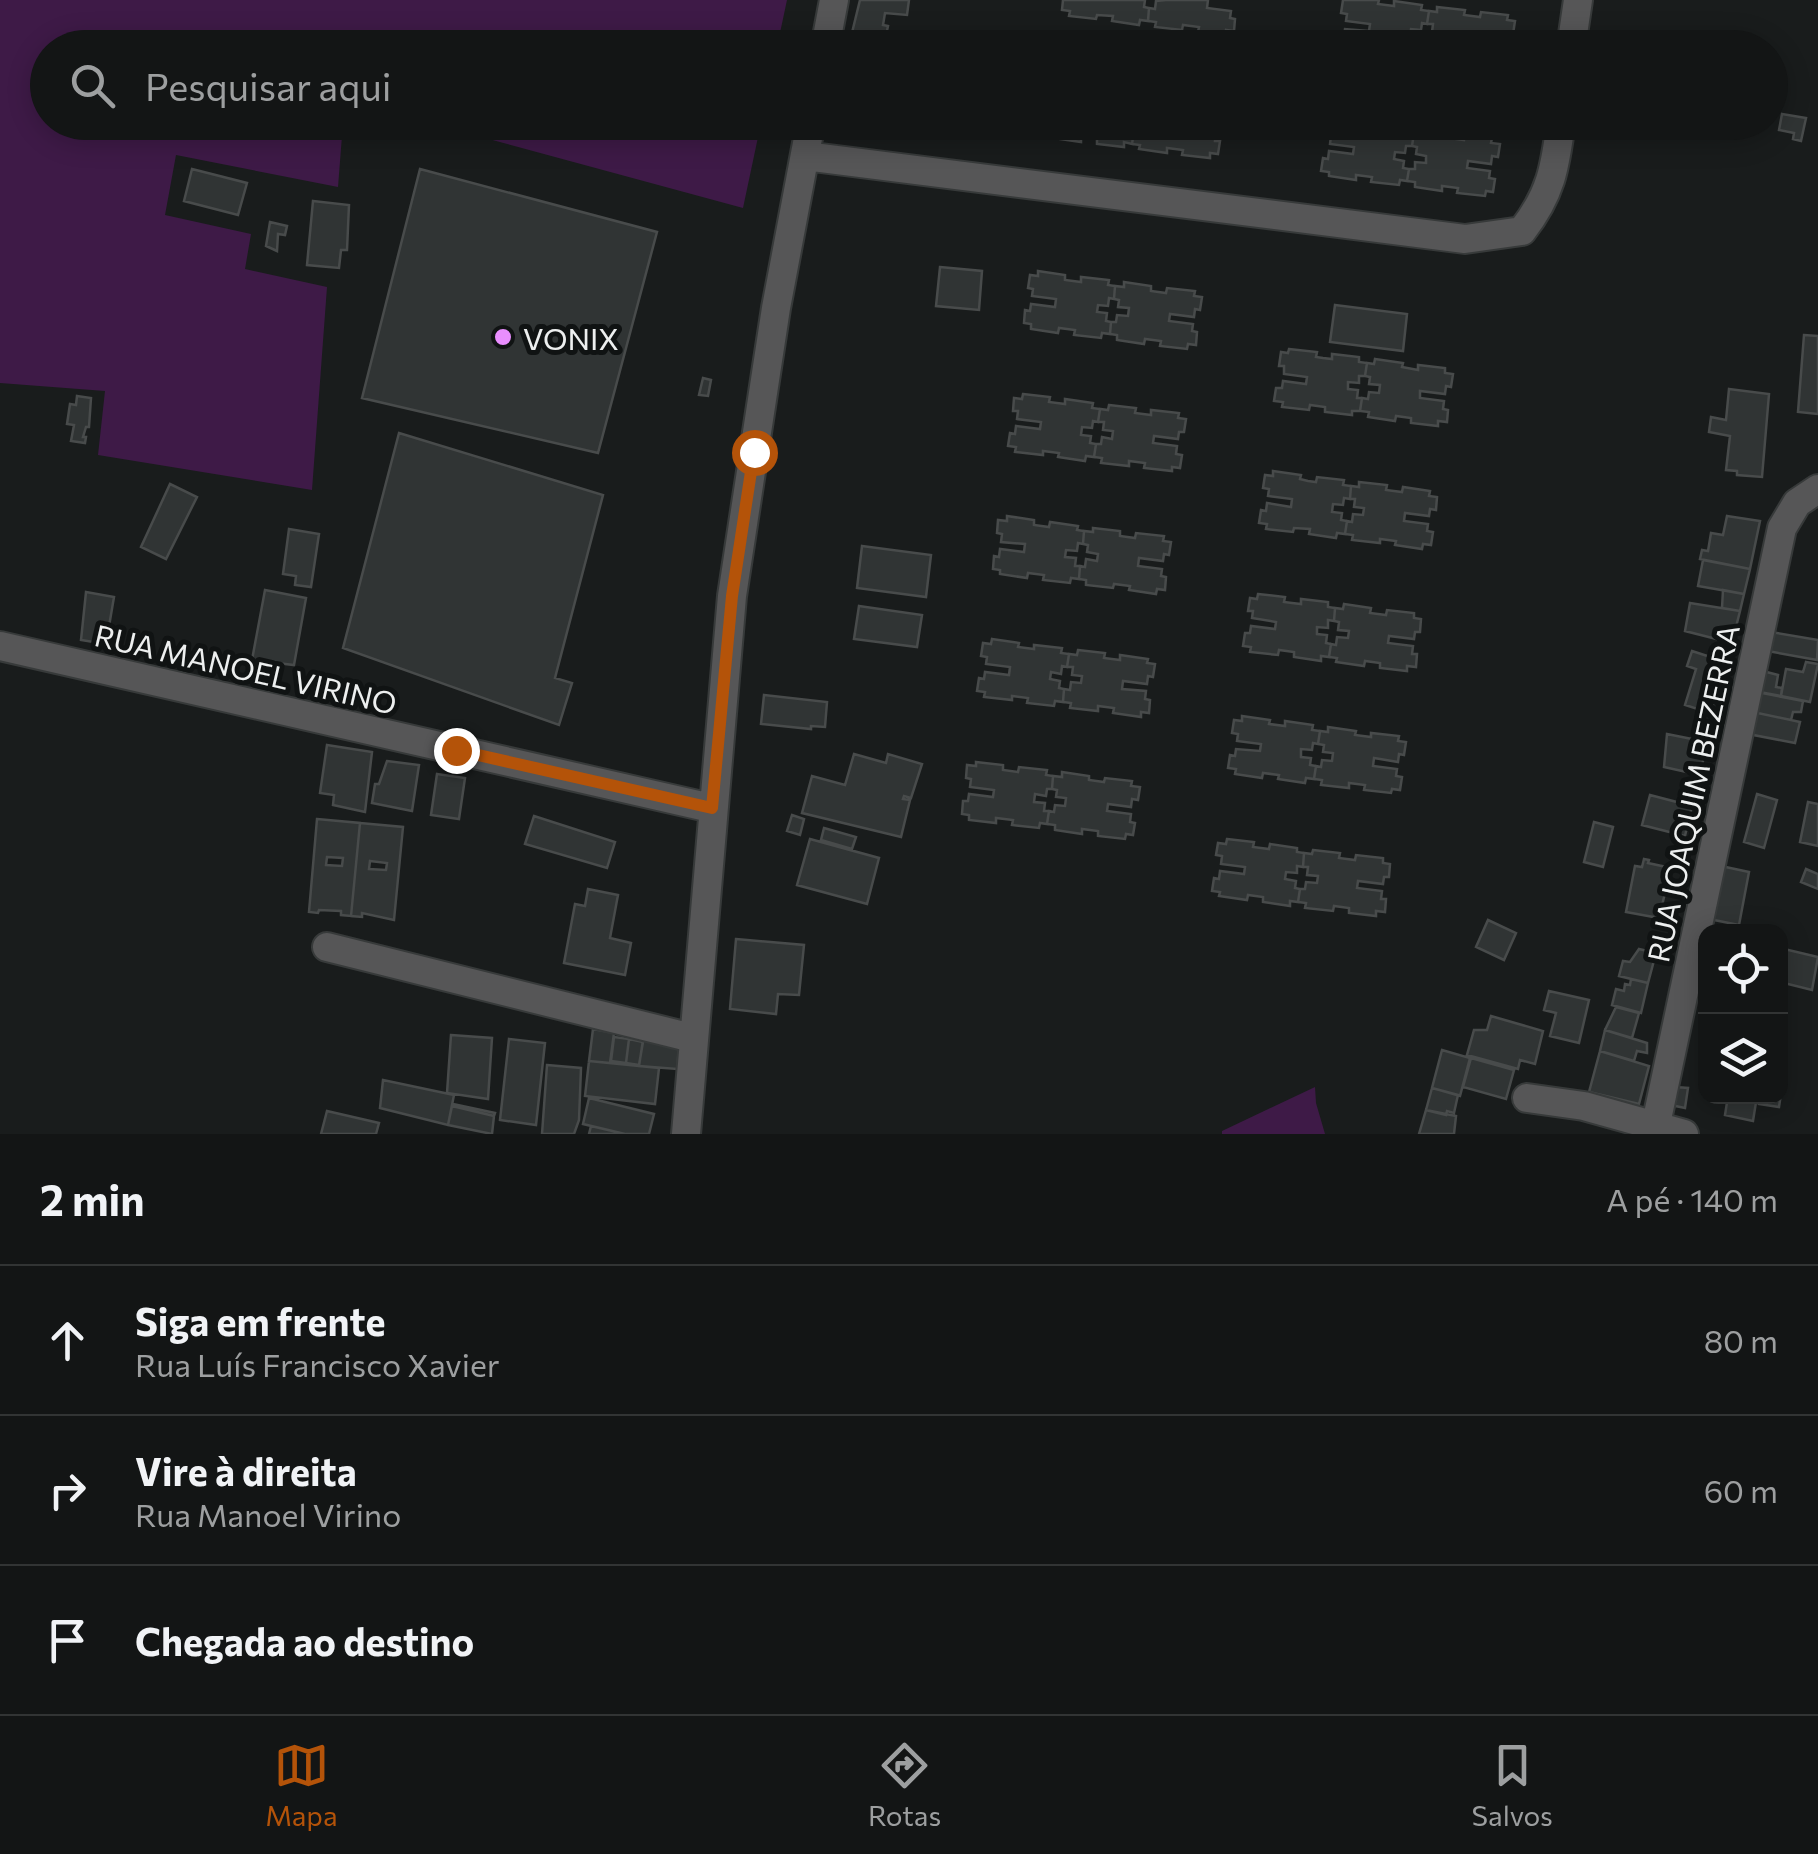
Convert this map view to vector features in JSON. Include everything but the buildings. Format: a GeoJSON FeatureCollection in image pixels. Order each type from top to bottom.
{"type":"FeatureCollection","features":[{"type":"Feature","properties":{"kind":"street"},"geometry":{"type":"LineString","coordinates":[[828,30],[834,0]]}},
{"type":"Feature","properties":{"kind":"street"},"geometry":{"type":"LineString","coordinates":[[1574,30],[1578,0]]}},
{"type":"Feature","properties":{"kind":"street"},"geometry":{"type":"LineString","coordinates":[[686,1134],[732,596],[776,308],[808,140]]}},
{"type":"Feature","properties":{"kind":"street"},"geometry":{"type":"LineString","coordinates":[[805,156],[1465,239],[1522,231],[1542,206],[1554,174],[1559,140]]}},
{"type":"Feature","properties":{"kind":"street","name":"RUA JOAQUIM BEZERRA"},"geometry":{"type":"LineString","coordinates":[[1656,1124],[1782,528],[1797,503],[1818,489]]}},
{"type":"Feature","properties":{"kind":"street","name":"RUA MANOEL VIRINO"},"geometry":{"type":"LineString","coordinates":[[0,646],[712,808]]}},
{"type":"Feature","properties":{"kind":"street"},"geometry":{"type":"LineString","coordinates":[[327,947],[692,1038]]}},
{"type":"Feature","properties":{"kind":"street"},"geometry":{"type":"LineString","coordinates":[[1527,1098],[1584,1106],[1684,1134]]}},
{"type":"Feature","properties":{"kind":"shaded area"},"geometry":{"type":"Polygon","coordinates":[[[0,0],[787,0],[781,30],[30,30],[30,140],[342,140],[338,187],[176,155],[165,215],[251,234],[245,269],[327,287],[312,490],[98,455],[105,391],[0,383],[0,0]]]}},
{"type":"Feature","properties":{"kind":"shaded area"},"geometry":{"type":"Polygon","coordinates":[[[493,140],[757,140],[743,208],[493,140]]]}},
{"type":"Feature","properties":{"kind":"shaded area"},"geometry":{"type":"Polygon","coordinates":[[[1315,1087],[1325,1134],[1222,1134],[1222,1131],[1315,1087]]]}},
{"type":"Feature","properties":{"kind":"place","name":"VONIX"},"geometry":{"type":"Point","coordinates":[503,337]}},
{"type":"Feature","properties":{"kind":"route"},"geometry":{"type":"LineString","coordinates":[[456,750],[712,808],[732,596],[754,452]]}}]}
